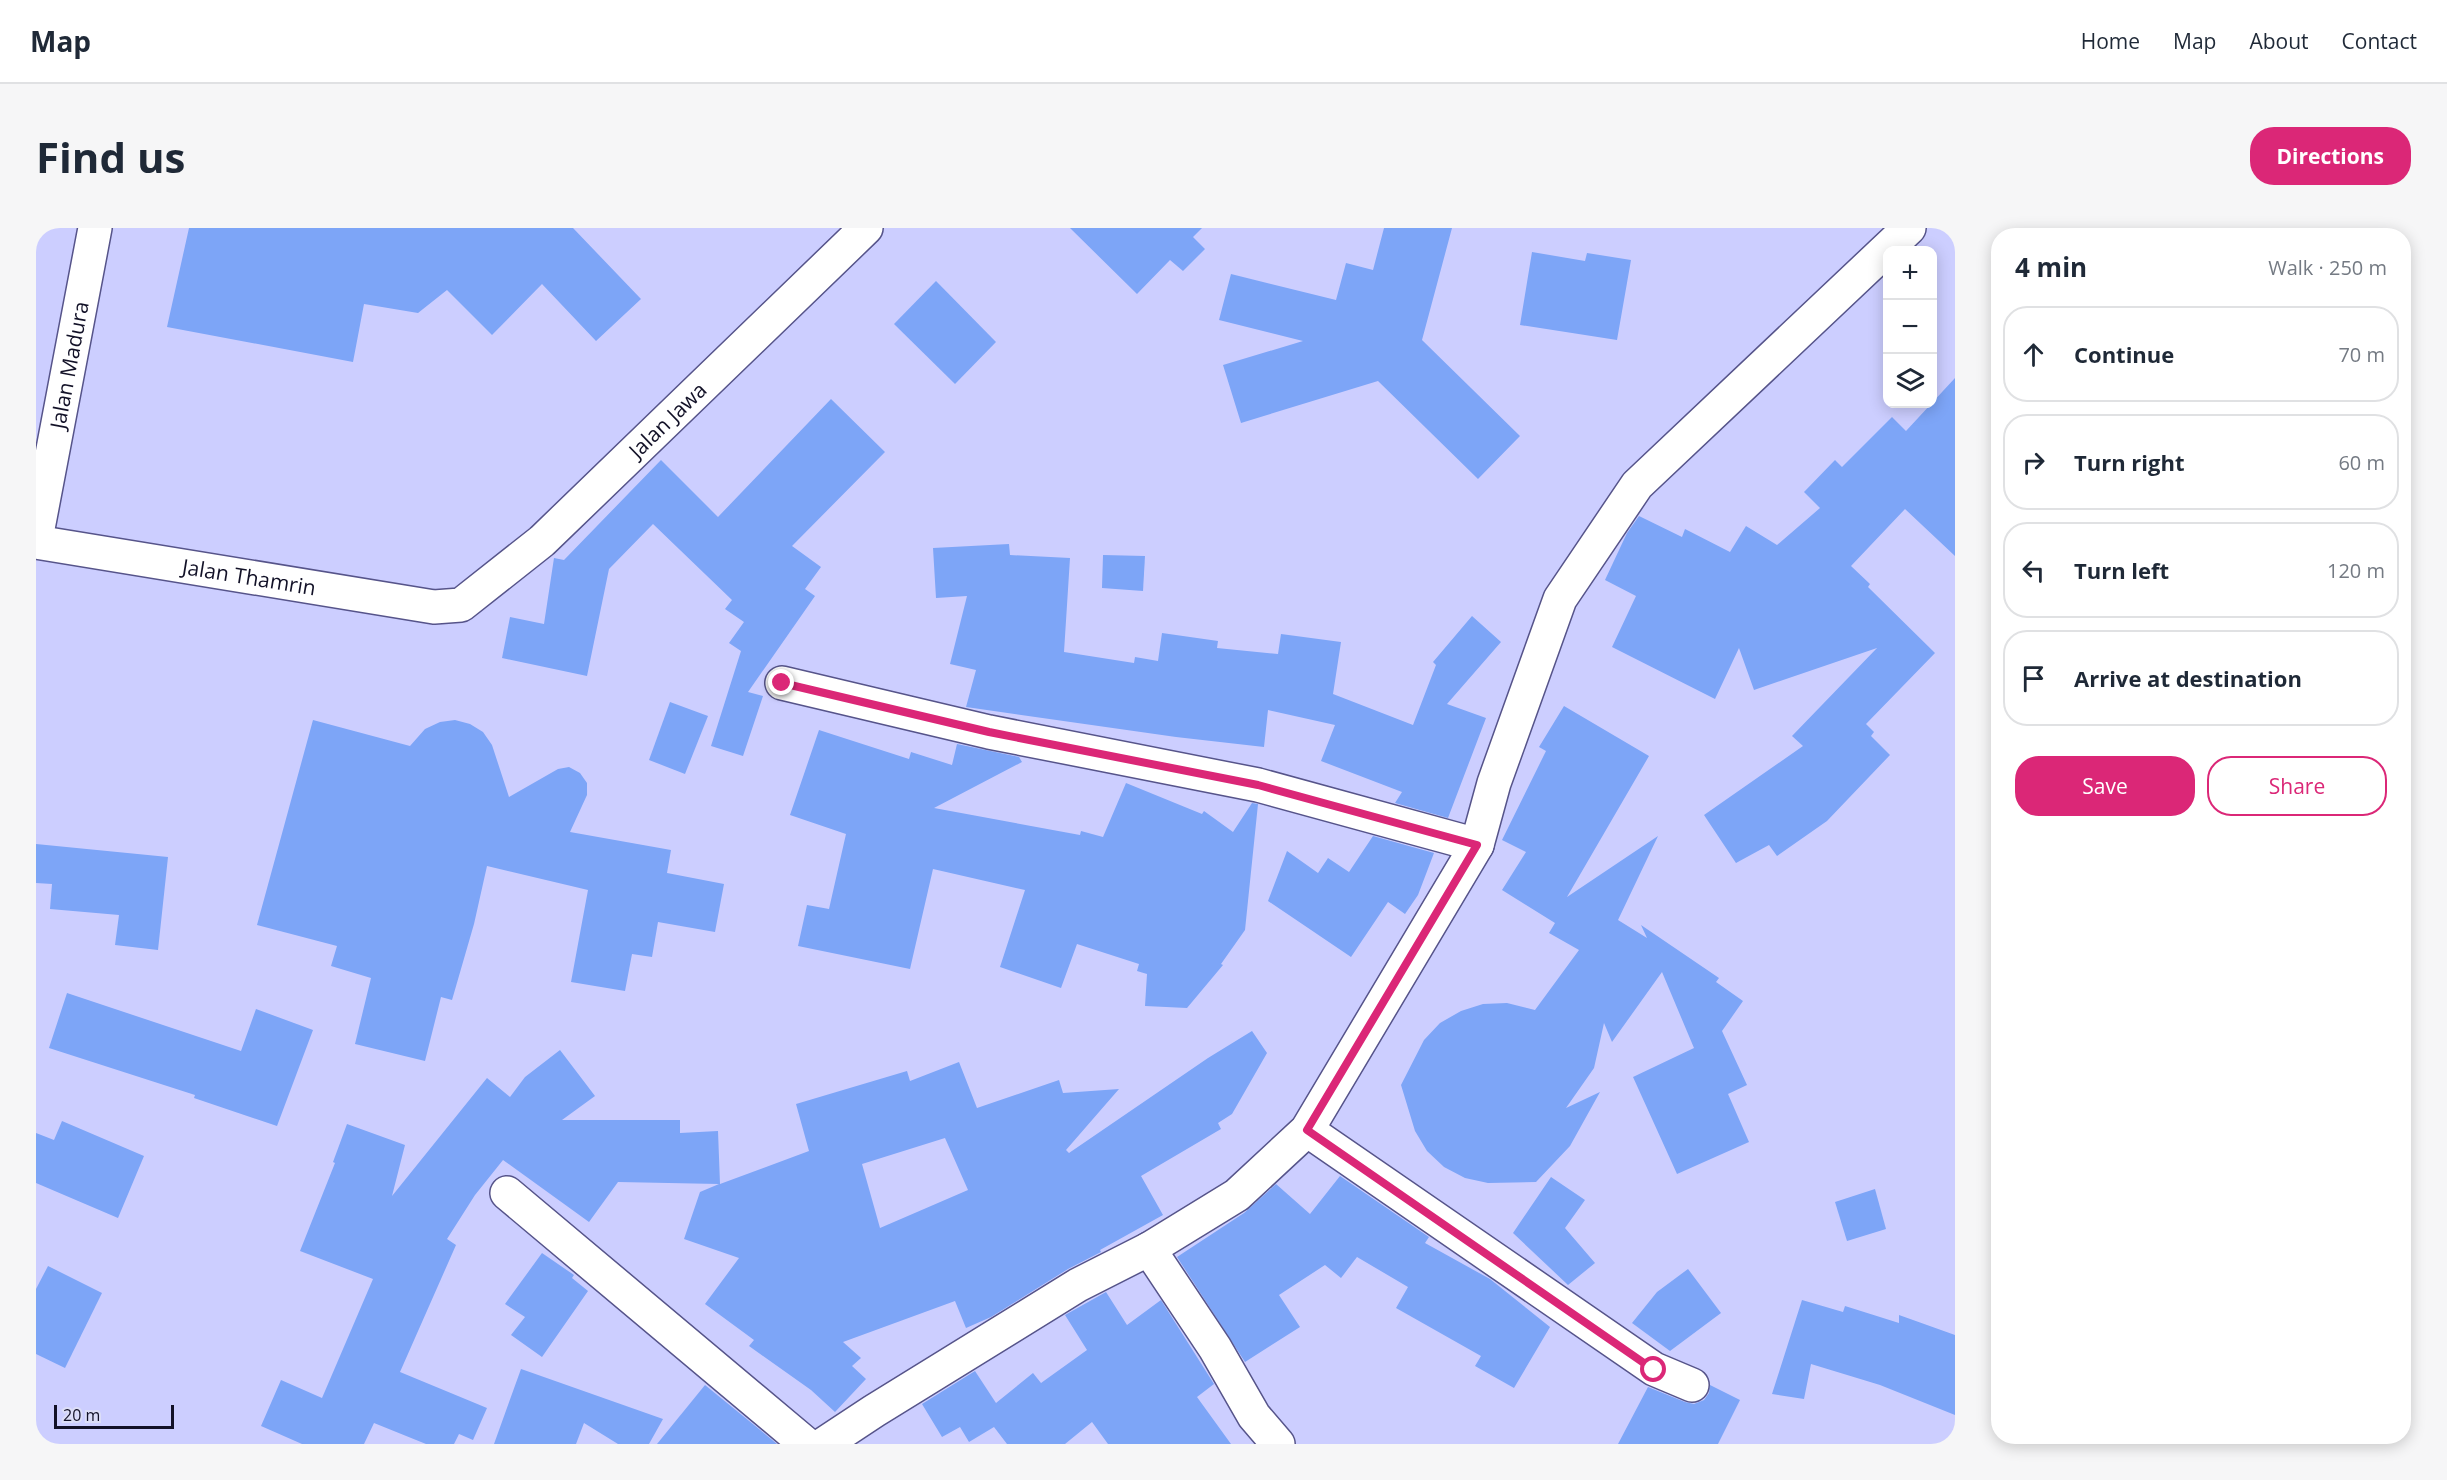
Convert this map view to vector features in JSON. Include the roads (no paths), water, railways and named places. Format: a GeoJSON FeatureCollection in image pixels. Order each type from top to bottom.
{"type":"FeatureCollection","features":[{"type":"Feature","properties":{"kind":"street","name":"Jalan Madura"},"geometry":{"type":"LineString","coordinates":[[36,540],[95,228]]}},
{"type":"Feature","properties":{"kind":"street","name":"Jalan Jawa"},"geometry":{"type":"LineString","coordinates":[[461,605],[542,541],[866,228]]}},
{"type":"Feature","properties":{"kind":"street"},"geometry":{"type":"LineString","coordinates":[[824,1444],[1078,1285],[1149,1249],[1237,1195],[1307,1130],[1477,845],[1494,783],[1560,599],[1637,485],[1909,228]]}},
{"type":"Feature","properties":{"kind":"street","name":"Jalan Thamrin"},"geometry":{"type":"LineString","coordinates":[[36,540],[434,607],[461,605]]}},
{"type":"Feature","properties":{"kind":"street"},"geometry":{"type":"LineString","coordinates":[[782,683],[989,732],[1258,785],[1477,845]]}},
{"type":"Feature","properties":{"kind":"street"},"geometry":{"type":"LineString","coordinates":[[1307,1130],[1654,1370],[1692,1384]]}},
{"type":"Feature","properties":{"kind":"street"},"geometry":{"type":"LineString","coordinates":[[507,1192],[806,1444]]}},
{"type":"Feature","properties":{"kind":"street"},"geometry":{"type":"LineString","coordinates":[[1149,1249],[1215,1348],[1254,1416],[1278,1444]]}}]}
